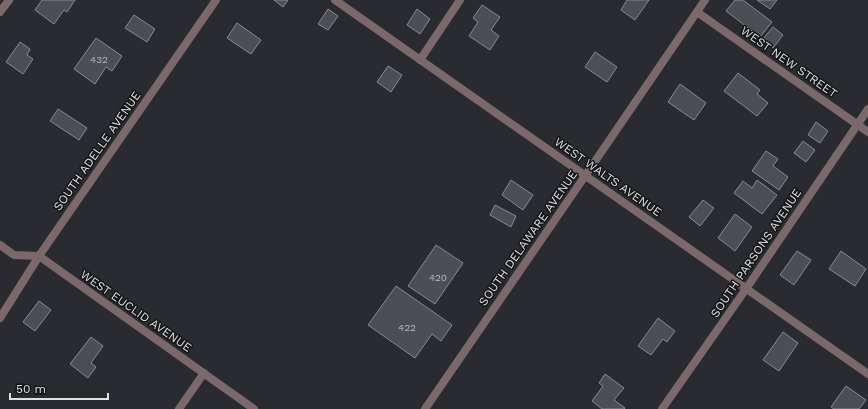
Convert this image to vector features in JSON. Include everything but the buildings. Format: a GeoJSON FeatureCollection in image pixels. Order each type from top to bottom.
{"type":"FeatureCollection","features":[{"type":"Feature","properties":{"kind":"street"},"geometry":{"type":"LineString","coordinates":[[0,12],[9,0]]}},
{"type":"Feature","properties":{"kind":"street","name":"SOUTH ADELLE AVENUE"},"geometry":{"type":"LineString","coordinates":[[0,318],[39,256],[216,0]]}},
{"type":"Feature","properties":{"kind":"street","name":"WEST WALTS AVENUE"},"geometry":{"type":"LineString","coordinates":[[335,0],[868,374]]}},
{"type":"Feature","properties":{"kind":"street"},"geometry":{"type":"LineString","coordinates":[[420,60],[460,0]]}},
{"type":"Feature","properties":{"kind":"street","name":"SOUTH DELAWARE AVENUE"},"geometry":{"type":"LineString","coordinates":[[425,409],[705,0]]}},
{"type":"Feature","properties":{"kind":"street","name":"WEST NEW STREET"},"geometry":{"type":"LineString","coordinates":[[697,12],[868,132]]}},
{"type":"Feature","properties":{"kind":"street","name":"SOUTH PARSONS AVENUE"},"geometry":{"type":"LineString","coordinates":[[662,409],[746,289],[868,109]]}},
{"type":"Feature","properties":{"kind":"street"},"geometry":{"type":"LineString","coordinates":[[0,245],[14,255],[39,256]]}},
{"type":"Feature","properties":{"kind":"street","name":"WEST EUCLID AVENUE"},"geometry":{"type":"LineString","coordinates":[[39,256],[254,409]]}},
{"type":"Feature","properties":{"kind":"street"},"geometry":{"type":"LineString","coordinates":[[179,409],[204,373]]}}]}
